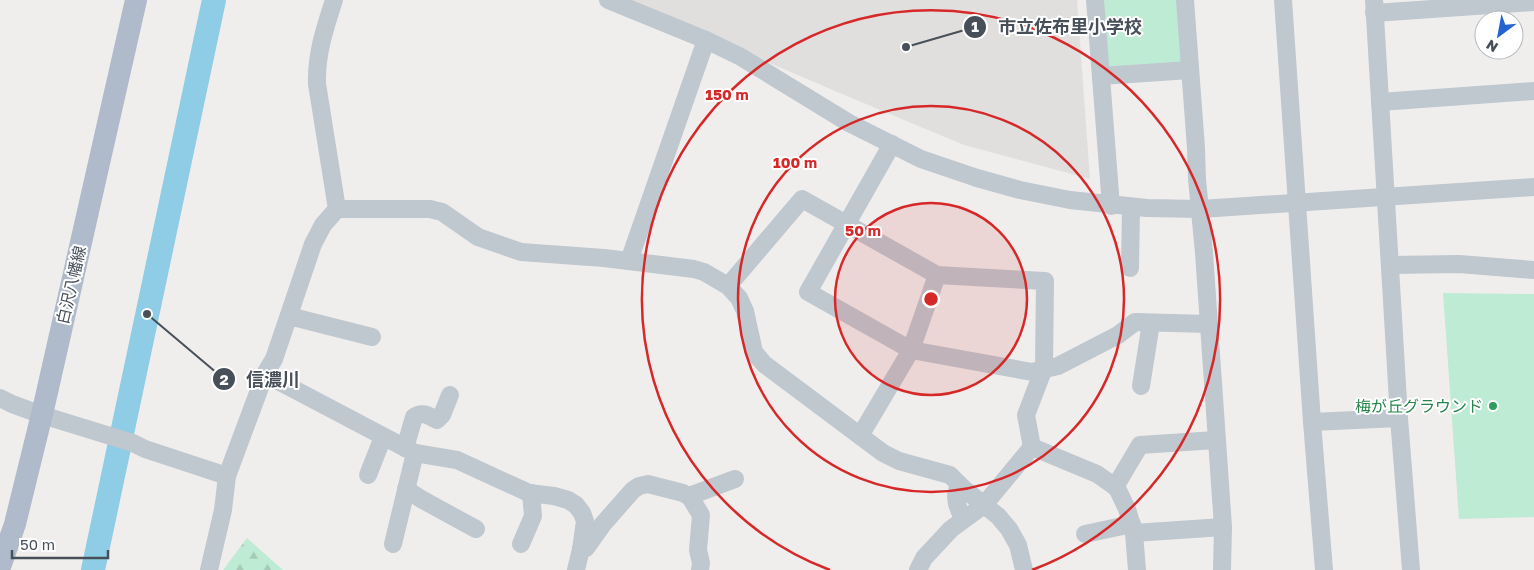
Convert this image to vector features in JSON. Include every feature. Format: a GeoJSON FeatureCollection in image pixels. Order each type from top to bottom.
{"type":"FeatureCollection","features":[{"type":"Feature","properties":{"kind":"main road","name":"白沢八幡線"},"geometry":{"type":"LineString","coordinates":[[0,567],[15,524],[42,415],[136,0]]}},
{"type":"Feature","properties":{"kind":"street"},"geometry":{"type":"LineString","coordinates":[[334,0],[321,40],[316,69],[337,209]]}},
{"type":"Feature","properties":{"kind":"street"},"geometry":{"type":"LineString","coordinates":[[608,0],[706,40],[741,57],[849,123],[921,159],[977,178],[1037,194],[1111,206],[1200,209],[1534,186]]}},
{"type":"Feature","properties":{"kind":"street"},"geometry":{"type":"LineString","coordinates":[[1095,0],[1111,206]]}},
{"type":"Feature","properties":{"kind":"street"},"geometry":{"type":"LineString","coordinates":[[1185,0],[1223,527],[1222,570]]}},
{"type":"Feature","properties":{"kind":"street"},"geometry":{"type":"LineString","coordinates":[[1283,0],[1324,570]]}},
{"type":"Feature","properties":{"kind":"street"},"geometry":{"type":"LineString","coordinates":[[1411,570],[1399,418],[1374,7],[1534,2]]}},
{"type":"Feature","properties":{"kind":"street"},"geometry":{"type":"LineString","coordinates":[[629,261],[706,40]]}},
{"type":"Feature","properties":{"kind":"street"},"geometry":{"type":"LineString","coordinates":[[1101,76],[1190,70]]}},
{"type":"Feature","properties":{"kind":"street"},"geometry":{"type":"LineString","coordinates":[[1380,102],[1534,91]]}},
{"type":"Feature","properties":{"kind":"street"},"geometry":{"type":"LineString","coordinates":[[892,144],[808,292],[911,350],[1032,372],[1058,366],[1118,335],[1135,322],[1208,324]]}},
{"type":"Feature","properties":{"kind":"street"},"geometry":{"type":"LineString","coordinates":[[728,286],[802,198],[937,275],[1045,280],[1043,371],[1026,414],[1032,447]]}},
{"type":"Feature","properties":{"kind":"street"},"geometry":{"type":"LineString","coordinates":[[1130,268],[1131,207]]}},
{"type":"Feature","properties":{"kind":"street"},"geometry":{"type":"LineString","coordinates":[[208,570],[223,510],[227,476],[265,374],[274,359],[313,244],[322,226],[337,209],[430,209],[442,212],[478,237],[521,252],[629,261],[694,269],[704,272],[728,286],[739,298],[745,311],[754,352],[764,364],[883,453],[899,461],[950,475],[998,516],[1009,529],[1018,545],[1024,570]]}},
{"type":"Feature","properties":{"kind":"street"},"geometry":{"type":"LineString","coordinates":[[1390,265],[1459,264],[1534,270]]}},
{"type":"Feature","properties":{"kind":"street"},"geometry":{"type":"LineString","coordinates":[[860,436],[911,350],[937,275]]}},
{"type":"Feature","properties":{"kind":"street"},"geometry":{"type":"LineString","coordinates":[[289,316],[372,337]]}},
{"type":"Feature","properties":{"kind":"street"},"geometry":{"type":"LineString","coordinates":[[1141,386],[1151,322]]}},
{"type":"Feature","properties":{"kind":"street"},"geometry":{"type":"LineString","coordinates":[[265,374],[410,451],[456,460],[531,494],[554,496],[568,500],[576,505],[582,513],[585,522],[576,570]]}},
{"type":"Feature","properties":{"kind":"street"},"geometry":{"type":"LineString","coordinates":[[393,544],[406,488],[414,417],[424,414],[438,420],[450,396]]}},
{"type":"Feature","properties":{"kind":"street"},"geometry":{"type":"LineString","coordinates":[[0,398],[42,415],[132,443],[144,449],[227,476]]}},
{"type":"Feature","properties":{"kind":"street"},"geometry":{"type":"LineString","coordinates":[[1312,422],[1399,418]]}},
{"type":"Feature","properties":{"kind":"street"},"geometry":{"type":"LineString","coordinates":[[368,475],[383,437]]}},
{"type":"Feature","properties":{"kind":"street"},"geometry":{"type":"LineString","coordinates":[[1115,487],[1140,445],[1216,440]]}},
{"type":"Feature","properties":{"kind":"street"},"geometry":{"type":"LineString","coordinates":[[1032,447],[1097,474],[1117,488],[1127,509],[1133,529],[1137,570]]}},
{"type":"Feature","properties":{"kind":"street"},"geometry":{"type":"LineString","coordinates":[[918,570],[924,558],[951,529],[984,504],[1032,447]]}},
{"type":"Feature","properties":{"kind":"street"},"geometry":{"type":"LineString","coordinates":[[690,497],[735,478]]}},
{"type":"Feature","properties":{"kind":"street"},"geometry":{"type":"LineString","coordinates":[[581,549],[586,548],[603,524],[633,490],[648,484],[683,493],[690,497],[701,515],[698,550],[701,563],[700,570]]}},
{"type":"Feature","properties":{"kind":"street"},"geometry":{"type":"LineString","coordinates":[[960,485],[957,488],[956,496],[958,507],[964,519]]}},
{"type":"Feature","properties":{"kind":"street"},"geometry":{"type":"LineString","coordinates":[[406,488],[420,500],[476,529]]}},
{"type":"Feature","properties":{"kind":"street"},"geometry":{"type":"LineString","coordinates":[[521,544],[533,516],[531,494]]}},
{"type":"Feature","properties":{"kind":"street"},"geometry":{"type":"LineString","coordinates":[[1086,534],[1133,529],[1223,527]]}},
{"type":"Feature","properties":{"kind":"shaded area"},"geometry":{"type":"Polygon","coordinates":[[[622,0],[1077,0],[1090,179],[964,145],[622,0]]]}},
{"type":"Feature","properties":{"kind":"green space"},"geometry":{"type":"Polygon","coordinates":[[[1102,0],[1179,0],[1183,61],[1179,66],[1107,68],[1102,0]]]}},
{"type":"Feature","properties":{"kind":"green space","name":"梅が丘グラウンド"},"geometry":{"type":"Polygon","coordinates":[[[1443,293],[1534,294],[1534,517],[1459,519],[1443,293]]]}},
{"type":"Feature","properties":{"kind":"green space"},"geometry":{"type":"Polygon","coordinates":[[[247,538],[283,570],[223,570],[247,538]]]}},
{"type":"Feature","properties":{"kind":"waterway"},"geometry":{"type":"LineString","coordinates":[[93,570],[214,0]]}},
{"type":"Feature","properties":{"kind":"place","name":"市立佐布里小学校"},"geometry":{"type":"Point","coordinates":[906,47]}},
{"type":"Feature","properties":{"kind":"place","name":"信濃川"},"geometry":{"type":"Point","coordinates":[147,314]}},
{"type":"Feature","properties":{"kind":"place","name":"梅が丘グラウンド"},"geometry":{"type":"Point","coordinates":[1493,406]}}]}
